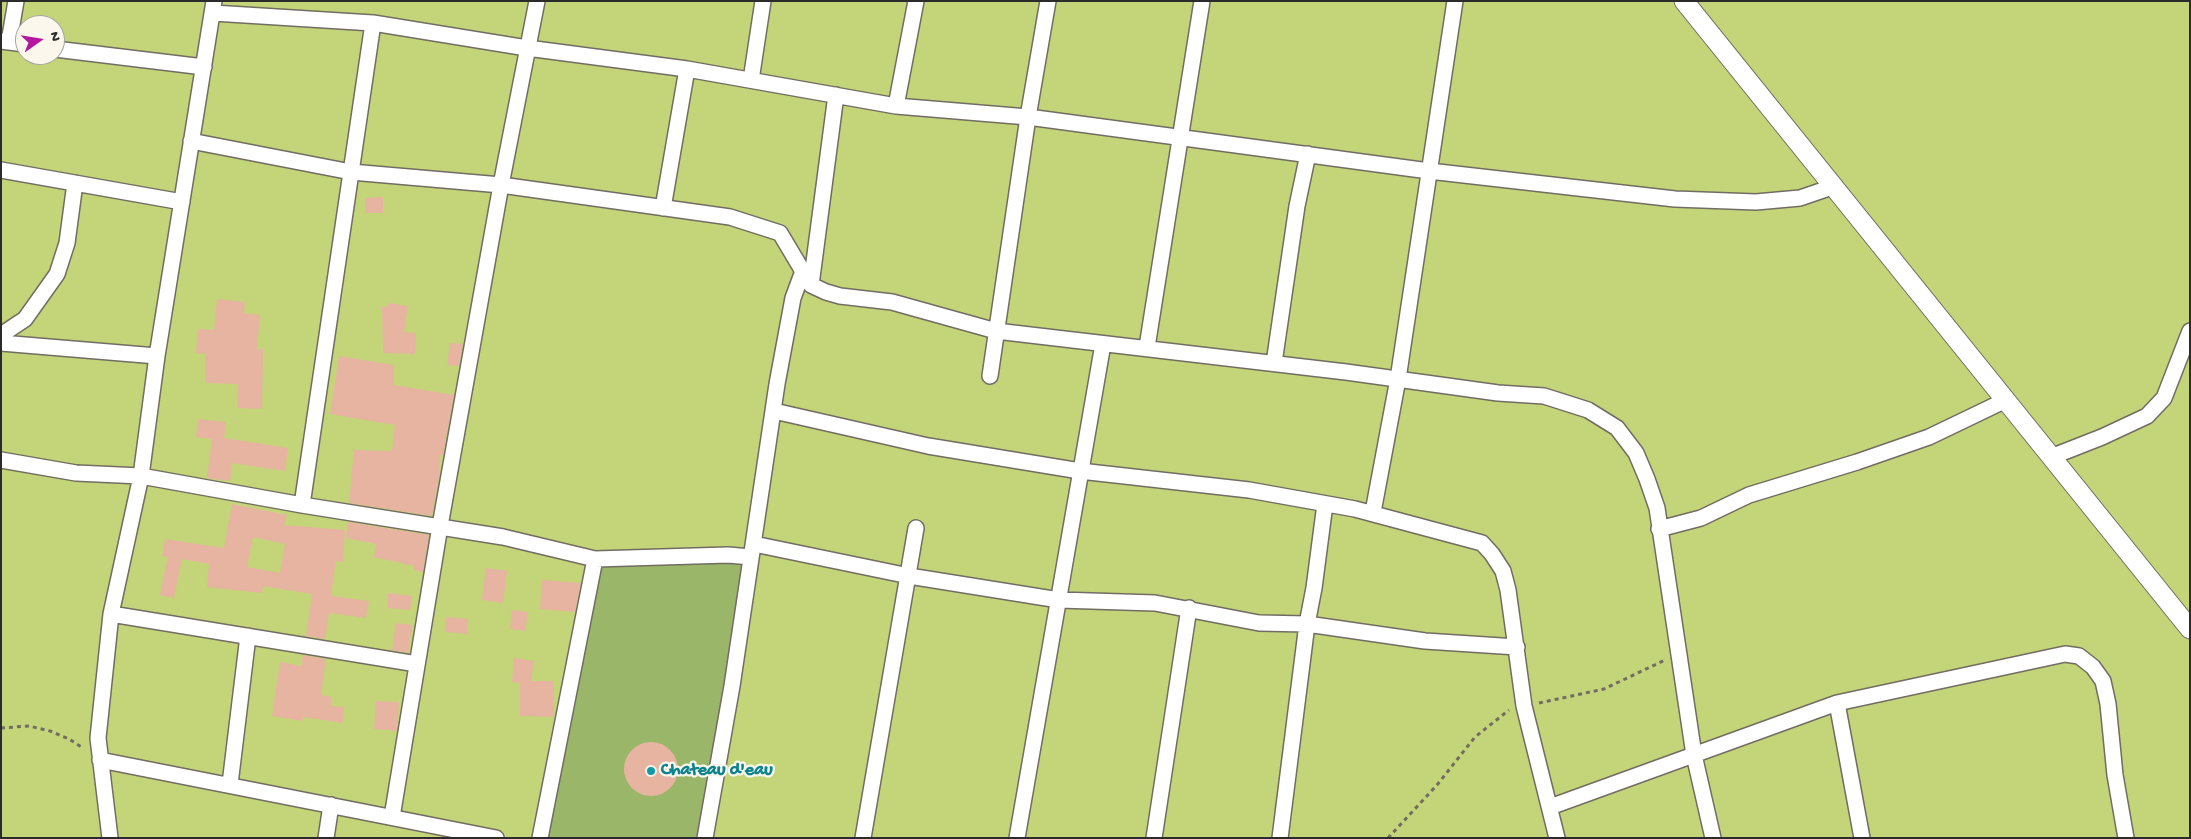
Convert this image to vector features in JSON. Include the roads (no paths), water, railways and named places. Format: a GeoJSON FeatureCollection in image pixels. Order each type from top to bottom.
{"type":"FeatureCollection","features":[{"type":"Feature","properties":{"kind":"street"},"geometry":{"type":"LineString","coordinates":[[5,42],[16,1]]}},
{"type":"Feature","properties":{"kind":"street"},"geometry":{"type":"LineString","coordinates":[[392,817],[440,526],[526,48],[537,1]]}},
{"type":"Feature","properties":{"kind":"street"},"geometry":{"type":"LineString","coordinates":[[751,80],[763,1]]}},
{"type":"Feature","properties":{"kind":"street"},"geometry":{"type":"LineString","coordinates":[[896,106],[916,1]]}},
{"type":"Feature","properties":{"kind":"street"},"geometry":{"type":"LineString","coordinates":[[990,376],[1028,117],[1048,1]]}},
{"type":"Feature","properties":{"kind":"street"},"geometry":{"type":"LineString","coordinates":[[1147,348],[1202,1]]}},
{"type":"Feature","properties":{"kind":"street"},"geometry":{"type":"LineString","coordinates":[[1374,512],[1398,379],[1456,1]]}},
{"type":"Feature","properties":{"kind":"street"},"geometry":{"type":"LineString","coordinates":[[1684,1],[1835,186],[2190,629]]}},
{"type":"Feature","properties":{"kind":"street"},"geometry":{"type":"LineString","coordinates":[[110,838],[98,738],[112,614],[141,476],[157,356],[213,7],[373,23],[526,48],[688,69],[896,106],[1028,117],[1429,171],[1675,199],[1747,202],[1800,198],[1835,186]]}},
{"type":"Feature","properties":{"kind":"street"},"geometry":{"type":"LineString","coordinates":[[302,506],[373,23]]}},
{"type":"Feature","properties":{"kind":"street"},"geometry":{"type":"LineString","coordinates":[[65,50],[204,67]]}},
{"type":"Feature","properties":{"kind":"street"},"geometry":{"type":"LineString","coordinates":[[663,208],[688,69]]}},
{"type":"Feature","properties":{"kind":"street"},"geometry":{"type":"LineString","coordinates":[[811,285],[836,95]]}},
{"type":"Feature","properties":{"kind":"street"},"geometry":{"type":"LineString","coordinates":[[191,141],[350,172],[501,185],[730,217],[780,233],[811,285],[826,292],[840,296],[892,302],[996,331],[1274,363],[1498,393],[1544,396],[1588,410],[1617,428],[1636,453],[1648,479],[1657,508],[1694,755],[1713,838]]}},
{"type":"Feature","properties":{"kind":"street"},"geometry":{"type":"LineString","coordinates":[[1274,363],[1297,206],[1308,154]]}},
{"type":"Feature","properties":{"kind":"street"},"geometry":{"type":"LineString","coordinates":[[1,170],[182,202]]}},
{"type":"Feature","properties":{"kind":"street"},"geometry":{"type":"LineString","coordinates":[[1,335],[25,319],[57,274],[68,243],[75,183]]}},
{"type":"Feature","properties":{"kind":"street"},"geometry":{"type":"LineString","coordinates":[[705,838],[732,686],[777,384],[793,298],[803,271]]}},
{"type":"Feature","properties":{"kind":"street"},"geometry":{"type":"LineString","coordinates":[[2051,457],[2102,437],[2147,416],[2164,398],[2184,364],[2190,331]]}},
{"type":"Feature","properties":{"kind":"street"},"geometry":{"type":"LineString","coordinates":[[1,343],[157,356]]}},
{"type":"Feature","properties":{"kind":"street"},"geometry":{"type":"LineString","coordinates":[[1016,838],[1102,344]]}},
{"type":"Feature","properties":{"kind":"street"},"geometry":{"type":"LineString","coordinates":[[1659,529],[1701,518],[1748,495],[1857,462],[1928,437],[2006,400]]}},
{"type":"Feature","properties":{"kind":"street"},"geometry":{"type":"LineString","coordinates":[[774,411],[928,446],[1080,471],[1249,490],[1374,512],[1452,536],[1482,543],[1503,571],[1508,590],[1524,706],[1557,838]]}},
{"type":"Feature","properties":{"kind":"street"},"geometry":{"type":"LineString","coordinates":[[1,460],[76,473],[141,476],[302,506],[503,537],[595,558],[728,555],[753,550],[1058,600],[1155,603],[1189,608],[1259,623],[1307,624],[1425,641],[1517,647]]}},
{"type":"Feature","properties":{"kind":"street"},"geometry":{"type":"LineString","coordinates":[[1280,838],[1307,624],[1314,588],[1325,504]]}},
{"type":"Feature","properties":{"kind":"street"},"geometry":{"type":"LineString","coordinates":[[862,838],[916,528]]}},
{"type":"Feature","properties":{"kind":"street"},"geometry":{"type":"LineString","coordinates":[[540,838],[595,558]]}},
{"type":"Feature","properties":{"kind":"street"},"geometry":{"type":"LineString","coordinates":[[1154,838],[1189,608]]}},
{"type":"Feature","properties":{"kind":"street"},"geometry":{"type":"LineString","coordinates":[[112,614],[417,664]]}},
{"type":"Feature","properties":{"kind":"street"},"geometry":{"type":"LineString","coordinates":[[230,784],[248,636]]}},
{"type":"Feature","properties":{"kind":"street"},"geometry":{"type":"LineString","coordinates":[[1550,807],[1837,704],[2065,654],[2080,656],[2093,667],[2103,681],[2108,704],[2115,775],[2126,838]]}},
{"type":"Feature","properties":{"kind":"street"},"geometry":{"type":"LineString","coordinates":[[1837,704],[1862,838]]}},
{"type":"Feature","properties":{"kind":"street"},"geometry":{"type":"LineString","coordinates":[[100,760],[230,784],[488,837]]}},
{"type":"Feature","properties":{"kind":"street"},"geometry":{"type":"LineString","coordinates":[[326,838],[330,805]]}},
{"type":"Feature","properties":{"kind":"place","name":"Chateau d'eau"},"geometry":{"type":"Point","coordinates":[651,771]}}]}
